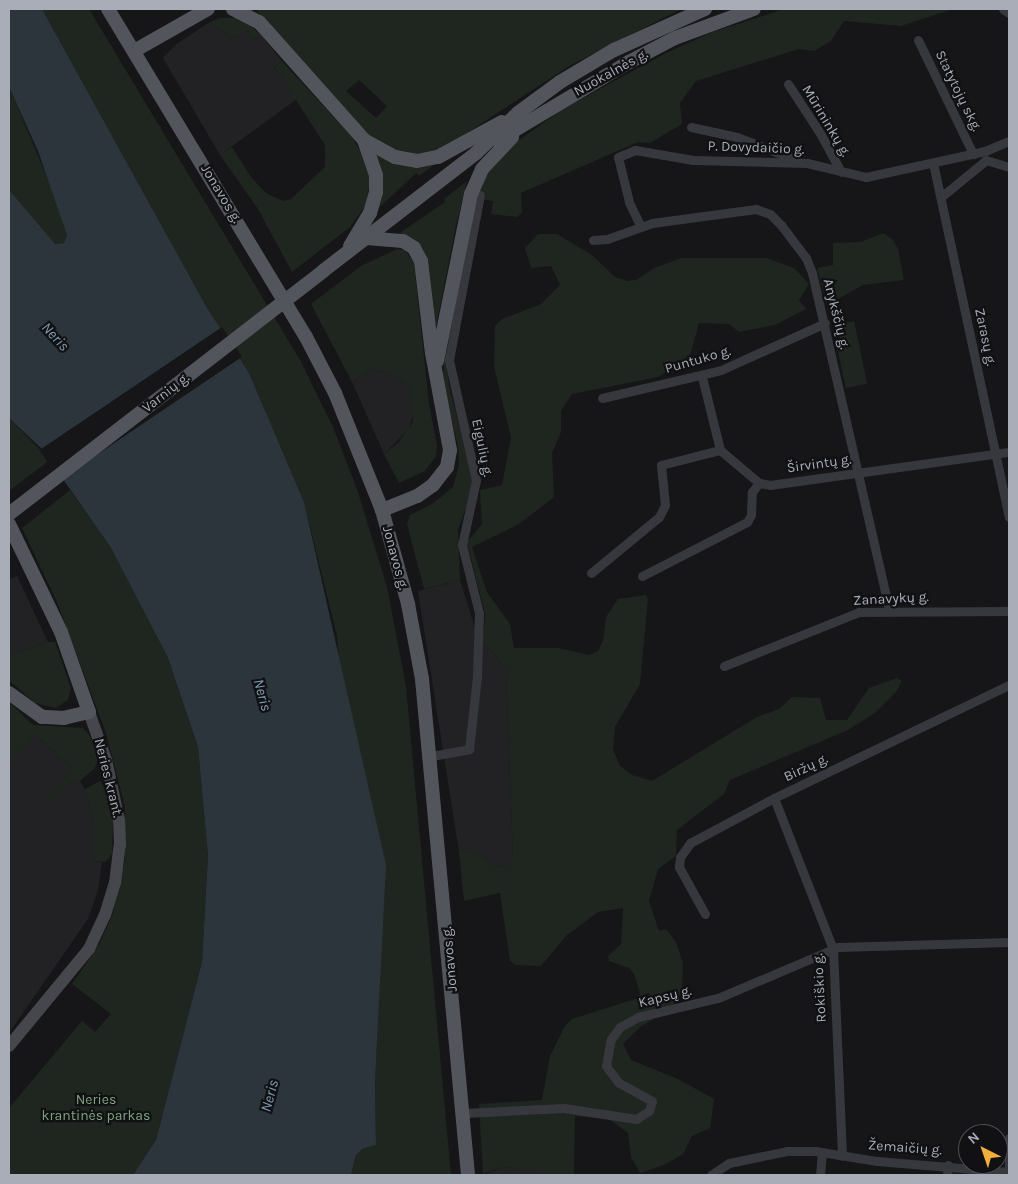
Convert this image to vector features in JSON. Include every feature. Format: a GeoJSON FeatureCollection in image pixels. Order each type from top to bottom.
{"type":"FeatureCollection","features":[{"type":"Feature","properties":{"kind":"main road","name":"Jonavos g."},"geometry":{"type":"LineString","coordinates":[[108,9],[314,352],[356,441],[382,510],[414,632],[431,756],[468,1175]]}},
{"type":"Feature","properties":{"kind":"main road"},"geometry":{"type":"LineString","coordinates":[[134,51],[208,9]]}},
{"type":"Feature","properties":{"kind":"main road"},"geometry":{"type":"LineString","coordinates":[[234,9],[259,22],[364,140],[395,157],[421,161],[438,157],[522,118]]}},
{"type":"Feature","properties":{"kind":"main road","name":"Nuokalnės g."},"geometry":{"type":"LineString","coordinates":[[323,271],[522,118],[560,82],[614,50],[705,9]]}},
{"type":"Feature","properties":{"kind":"main road","name":"Nuokalnės g."},"geometry":{"type":"LineString","coordinates":[[522,118],[675,38],[754,9]]}},
{"type":"Feature","properties":{"kind":"main road"},"geometry":{"type":"LineString","coordinates":[[435,369],[467,232],[471,194],[482,169],[522,118]]}},
{"type":"Feature","properties":{"kind":"main road"},"geometry":{"type":"LineString","coordinates":[[345,254],[370,213],[376,195],[376,174],[364,140]]}},
{"type":"Feature","properties":{"kind":"main road"},"geometry":{"type":"LineString","coordinates":[[367,238],[403,241],[418,254],[435,369],[450,450],[447,467],[424,492],[382,510]]}},
{"type":"Feature","properties":{"kind":"main road","name":"Varnių g."},"geometry":{"type":"LineString","coordinates":[[9,514],[323,271]]}},
{"type":"Feature","properties":{"kind":"main road","name":"Neries krant."},"geometry":{"type":"LineString","coordinates":[[9,524],[61,632],[106,760],[119,820],[120,845],[113,891],[99,931],[89,949],[9,1046]]}},
{"type":"Feature","properties":{"kind":"main road"},"geometry":{"type":"LineString","coordinates":[[9,693],[42,718],[64,718],[89,712]]}},
{"type":"Feature","properties":{"kind":"street"},"geometry":{"type":"LineString","coordinates":[[1003,9],[1009,13]]}},
{"type":"Feature","properties":{"kind":"street","name":"Statytojų skg."},"geometry":{"type":"LineString","coordinates":[[918,40],[973,154]]}},
{"type":"Feature","properties":{"kind":"street","name":"Mūrininkų g."},"geometry":{"type":"LineString","coordinates":[[788,84],[820,133],[841,172]]}},
{"type":"Feature","properties":{"kind":"street"},"geometry":{"type":"LineString","coordinates":[[692,127],[737,137],[807,163]]}},
{"type":"Feature","properties":{"kind":"street","name":"P. Dovydaičio g."},"geometry":{"type":"LineString","coordinates":[[640,225],[629,202],[618,157],[635,150],[693,160],[807,163],[866,177],[973,154],[985,156],[1009,141]]}},
{"type":"Feature","properties":{"kind":"street"},"geometry":{"type":"LineString","coordinates":[[941,197],[985,156],[1009,167]]}},
{"type":"Feature","properties":{"kind":"street","name":"Zarasų g."},"geometry":{"type":"LineString","coordinates":[[933,163],[1009,517]]}},
{"type":"Feature","properties":{"kind":"street","name":"Eigulių g."},"geometry":{"type":"LineString","coordinates":[[431,756],[469,749],[477,676],[479,613],[462,545],[476,480],[449,360],[467,232],[480,195]]}},
{"type":"Feature","properties":{"kind":"street","name":"Anykščių g."},"geometry":{"type":"LineString","coordinates":[[593,240],[607,239],[640,225],[756,210],[765,211],[781,226],[806,258],[825,323],[889,610]]}},
{"type":"Feature","properties":{"kind":"street","name":"Puntuko g."},"geometry":{"type":"LineString","coordinates":[[602,398],[702,377],[735,365],[825,323]]}},
{"type":"Feature","properties":{"kind":"street"},"geometry":{"type":"LineString","coordinates":[[642,576],[747,522],[751,515],[752,492],[759,483],[720,450],[702,377]]}},
{"type":"Feature","properties":{"kind":"street"},"geometry":{"type":"LineString","coordinates":[[591,573],[659,517],[665,505],[661,465],[720,450]]}},
{"type":"Feature","properties":{"kind":"street","name":"Širvintų g."},"geometry":{"type":"LineString","coordinates":[[759,483],[770,485],[1009,452]]}},
{"type":"Feature","properties":{"kind":"street","name":"Zanavykų g."},"geometry":{"type":"LineString","coordinates":[[724,666],[849,614],[889,610],[1009,611]]}},
{"type":"Feature","properties":{"kind":"street","name":"Biržų g."},"geometry":{"type":"LineString","coordinates":[[705,914],[680,867],[680,857],[690,843],[774,798],[1009,685]]}},
{"type":"Feature","properties":{"kind":"street","name":"Rokiškio g."},"geometry":{"type":"LineString","coordinates":[[774,798],[833,949],[842,1156]]}},
{"type":"Feature","properties":{"kind":"street","name":"Kapsų g."},"geometry":{"type":"LineString","coordinates":[[464,1113],[564,1108],[636,1119],[649,1110],[652,1101],[618,1082],[606,1066],[611,1039],[620,1027],[644,1015],[718,998],[760,983],[833,949],[846,946],[1009,942]]}},
{"type":"Feature","properties":{"kind":"street"},"geometry":{"type":"LineString","coordinates":[[1009,1138],[1009,1172]]}},
{"type":"Feature","properties":{"kind":"street","name":"Žemaičių g."},"geometry":{"type":"LineString","coordinates":[[711,1175],[729,1163],[787,1151],[822,1152],[842,1156],[1009,1172]]}},
{"type":"Feature","properties":{"kind":"street"},"geometry":{"type":"LineString","coordinates":[[820,1175],[822,1152]]}},
{"type":"Feature","properties":{"kind":"street"},"geometry":{"type":"LineString","coordinates":[[947,1175],[948,1165]]}},
{"type":"Feature","properties":{"kind":"shaded area"},"geometry":{"type":"Polygon","coordinates":[[[210,22],[233,38],[248,31],[253,39],[261,35],[282,61],[274,67],[297,99],[220,155],[163,58],[175,45],[210,22]]]}},
{"type":"Feature","properties":{"kind":"shaded area"},"geometry":{"type":"Polygon","coordinates":[[[374,369],[400,379],[411,392],[414,410],[409,429],[384,454],[352,382],[374,369]]]}},
{"type":"Feature","properties":{"kind":"shaded area"},"geometry":{"type":"Polygon","coordinates":[[[17,576],[48,642],[9,656],[9,579],[17,576]]]}},
{"type":"Feature","properties":{"kind":"shaded area"},"geometry":{"type":"Polygon","coordinates":[[[460,580],[477,635],[500,660],[506,673],[513,857],[508,864],[499,868],[477,852],[459,852],[418,591],[460,580]]]}},
{"type":"Feature","properties":{"kind":"shaded area"},"geometry":{"type":"Polygon","coordinates":[[[36,735],[72,768],[49,801],[69,783],[80,781],[85,789],[93,824],[93,861],[102,862],[98,890],[88,919],[9,1033],[9,764],[36,735]]]}},
{"type":"Feature","properties":{"kind":"shaded area"},"geometry":{"type":"Polygon","coordinates":[[[503,1167],[565,1172],[566,1175],[483,1175],[503,1167]]]}},
{"type":"Feature","properties":{"kind":"green space"},"geometry":{"type":"Polygon","coordinates":[[[42,9],[89,9],[300,360],[333,427],[358,492],[387,587],[406,686],[451,1175],[351,1175],[356,1155],[362,1149],[376,1145],[375,1079],[337,636],[304,502],[249,373],[206,306],[42,9]]]}},
{"type":"Feature","properties":{"kind":"green space"},"geometry":{"type":"Polygon","coordinates":[[[259,9],[681,9],[569,66],[435,154],[408,157],[372,139],[258,13],[259,9]],[[359,80],[346,91],[376,118],[387,106],[359,80]]]}},
{"type":"Feature","properties":{"kind":"green space"},"geometry":{"type":"Polygon","coordinates":[[[784,9],[953,9],[901,26],[844,21],[831,41],[814,51],[799,49],[696,81],[680,103],[682,124],[650,143],[638,142],[521,193],[522,213],[517,217],[491,214],[493,201],[481,199],[478,185],[486,170],[509,147],[563,109],[666,53],[713,32],[784,9]]]}},
{"type":"Feature","properties":{"kind":"green space"},"geometry":{"type":"Polygon","coordinates":[[[220,18],[235,18],[250,25],[261,35],[253,39],[248,31],[233,38],[210,22],[220,18]]]}},
{"type":"Feature","properties":{"kind":"green space"},"geometry":{"type":"Polygon","coordinates":[[[282,61],[353,138],[366,162],[370,180],[366,205],[350,227],[292,272],[258,209],[220,155],[232,147],[251,177],[266,193],[283,201],[291,199],[325,167],[325,145],[274,66],[282,61]]]}},
{"type":"Feature","properties":{"kind":"green space"},"geometry":{"type":"Polygon","coordinates":[[[9,87],[59,205],[67,235],[64,243],[55,244],[41,232],[9,190],[9,87]]]}},
{"type":"Feature","properties":{"kind":"green space"},"geometry":{"type":"Polygon","coordinates":[[[372,149],[435,164],[419,176],[416,173],[379,208],[372,149]]]}},
{"type":"Feature","properties":{"kind":"green space"},"geometry":{"type":"Polygon","coordinates":[[[467,181],[434,337],[425,262],[398,234],[445,202],[444,199],[467,181]]]}},
{"type":"Feature","properties":{"kind":"green space"},"geometry":{"type":"Polygon","coordinates":[[[883,233],[893,240],[898,249],[904,280],[863,285],[827,305],[817,268],[833,265],[833,243],[861,242],[883,233]]]}},
{"type":"Feature","properties":{"kind":"green space"},"geometry":{"type":"Polygon","coordinates":[[[538,234],[557,234],[592,255],[615,277],[627,281],[636,280],[654,268],[682,258],[766,258],[794,268],[809,284],[799,300],[806,309],[775,325],[739,332],[729,324],[699,323],[690,356],[658,377],[572,394],[561,411],[561,432],[552,453],[554,497],[519,524],[472,547],[487,592],[510,624],[514,648],[559,648],[589,655],[598,651],[603,641],[606,617],[618,599],[646,595],[648,599],[640,684],[615,727],[613,749],[620,766],[632,775],[652,781],[757,717],[779,709],[792,697],[820,698],[826,720],[847,720],[869,688],[897,678],[902,681],[896,692],[875,713],[848,730],[730,780],[724,794],[677,830],[676,856],[658,869],[649,901],[659,931],[666,929],[676,942],[683,963],[682,992],[669,1010],[640,1027],[623,1044],[631,1060],[678,1079],[714,1099],[710,1128],[692,1136],[683,1154],[664,1165],[640,1173],[631,1157],[628,1133],[609,1119],[575,1116],[574,1175],[503,1167],[483,1174],[479,1104],[542,1100],[550,1056],[565,1026],[572,1019],[638,998],[640,993],[634,974],[629,968],[609,961],[608,956],[621,944],[623,908],[598,912],[566,936],[541,966],[516,965],[510,961],[500,893],[464,901],[459,852],[477,852],[499,868],[508,864],[513,857],[506,673],[500,660],[483,642],[485,613],[467,542],[482,524],[480,490],[502,485],[511,438],[494,366],[495,326],[502,319],[541,304],[560,285],[551,266],[531,268],[525,248],[538,234]]]}},
{"type":"Feature","properties":{"kind":"green space"},"geometry":{"type":"Polygon","coordinates":[[[397,249],[405,250],[414,262],[429,404],[437,445],[436,456],[425,471],[399,483],[384,454],[398,443],[413,422],[411,392],[400,379],[374,369],[352,382],[311,304],[361,266],[397,249]]]}},
{"type":"Feature","properties":{"kind":"green space"},"geometry":{"type":"Polygon","coordinates":[[[854,321],[867,384],[846,388],[832,326],[854,321]]]}},
{"type":"Feature","properties":{"kind":"green space"},"geometry":{"type":"Polygon","coordinates":[[[447,341],[446,360],[449,386],[473,478],[472,491],[458,530],[460,580],[424,589],[407,524],[410,515],[432,504],[453,487],[459,465],[458,446],[443,387],[444,343],[447,341]]]}},
{"type":"Feature","properties":{"kind":"green space"},"geometry":{"type":"Polygon","coordinates":[[[9,418],[50,460],[9,491],[9,418]]]}},
{"type":"Feature","properties":{"kind":"green space","name":"Neries krantinės parkas"},"geometry":{"type":"Polygon","coordinates":[[[70,490],[111,548],[168,658],[198,747],[208,855],[202,962],[156,1140],[133,1175],[9,1175],[9,1108],[82,1021],[95,1032],[111,1014],[72,984],[99,945],[112,916],[125,859],[125,807],[106,733],[57,602],[22,528],[70,490]]]}},
{"type":"Feature","properties":{"kind":"green space"},"geometry":{"type":"Polygon","coordinates":[[[48,642],[55,642],[71,688],[68,700],[56,708],[35,703],[9,680],[9,656],[48,642]]]}},
{"type":"Feature","properties":{"kind":"green space"},"geometry":{"type":"Polygon","coordinates":[[[9,702],[33,725],[83,728],[90,736],[98,758],[95,768],[80,781],[69,783],[49,802],[44,798],[72,768],[36,735],[9,765],[9,702]]]}},
{"type":"Feature","properties":{"kind":"green space"},"geometry":{"type":"Polygon","coordinates":[[[100,781],[105,788],[113,821],[112,854],[106,862],[93,861],[93,824],[85,789],[100,781]]]}},
{"type":"Feature","properties":{"kind":"water","name":"Neris"},"geometry":{"type":"Polygon","coordinates":[[[9,9],[42,9],[206,306],[249,373],[304,502],[386,865],[375,1079],[376,1145],[362,1149],[356,1155],[351,1175],[133,1175],[156,1140],[202,962],[208,855],[198,747],[168,658],[111,548],[42,449],[9,418],[9,190],[55,244],[64,243],[67,235],[38,151],[9,87],[9,9]]]}},
{"type":"Feature","properties":{"kind":"pier"},"geometry":{"type":"Polygon","coordinates":[[[222,327],[242,357],[60,480],[40,450],[222,327]]]}}]}
